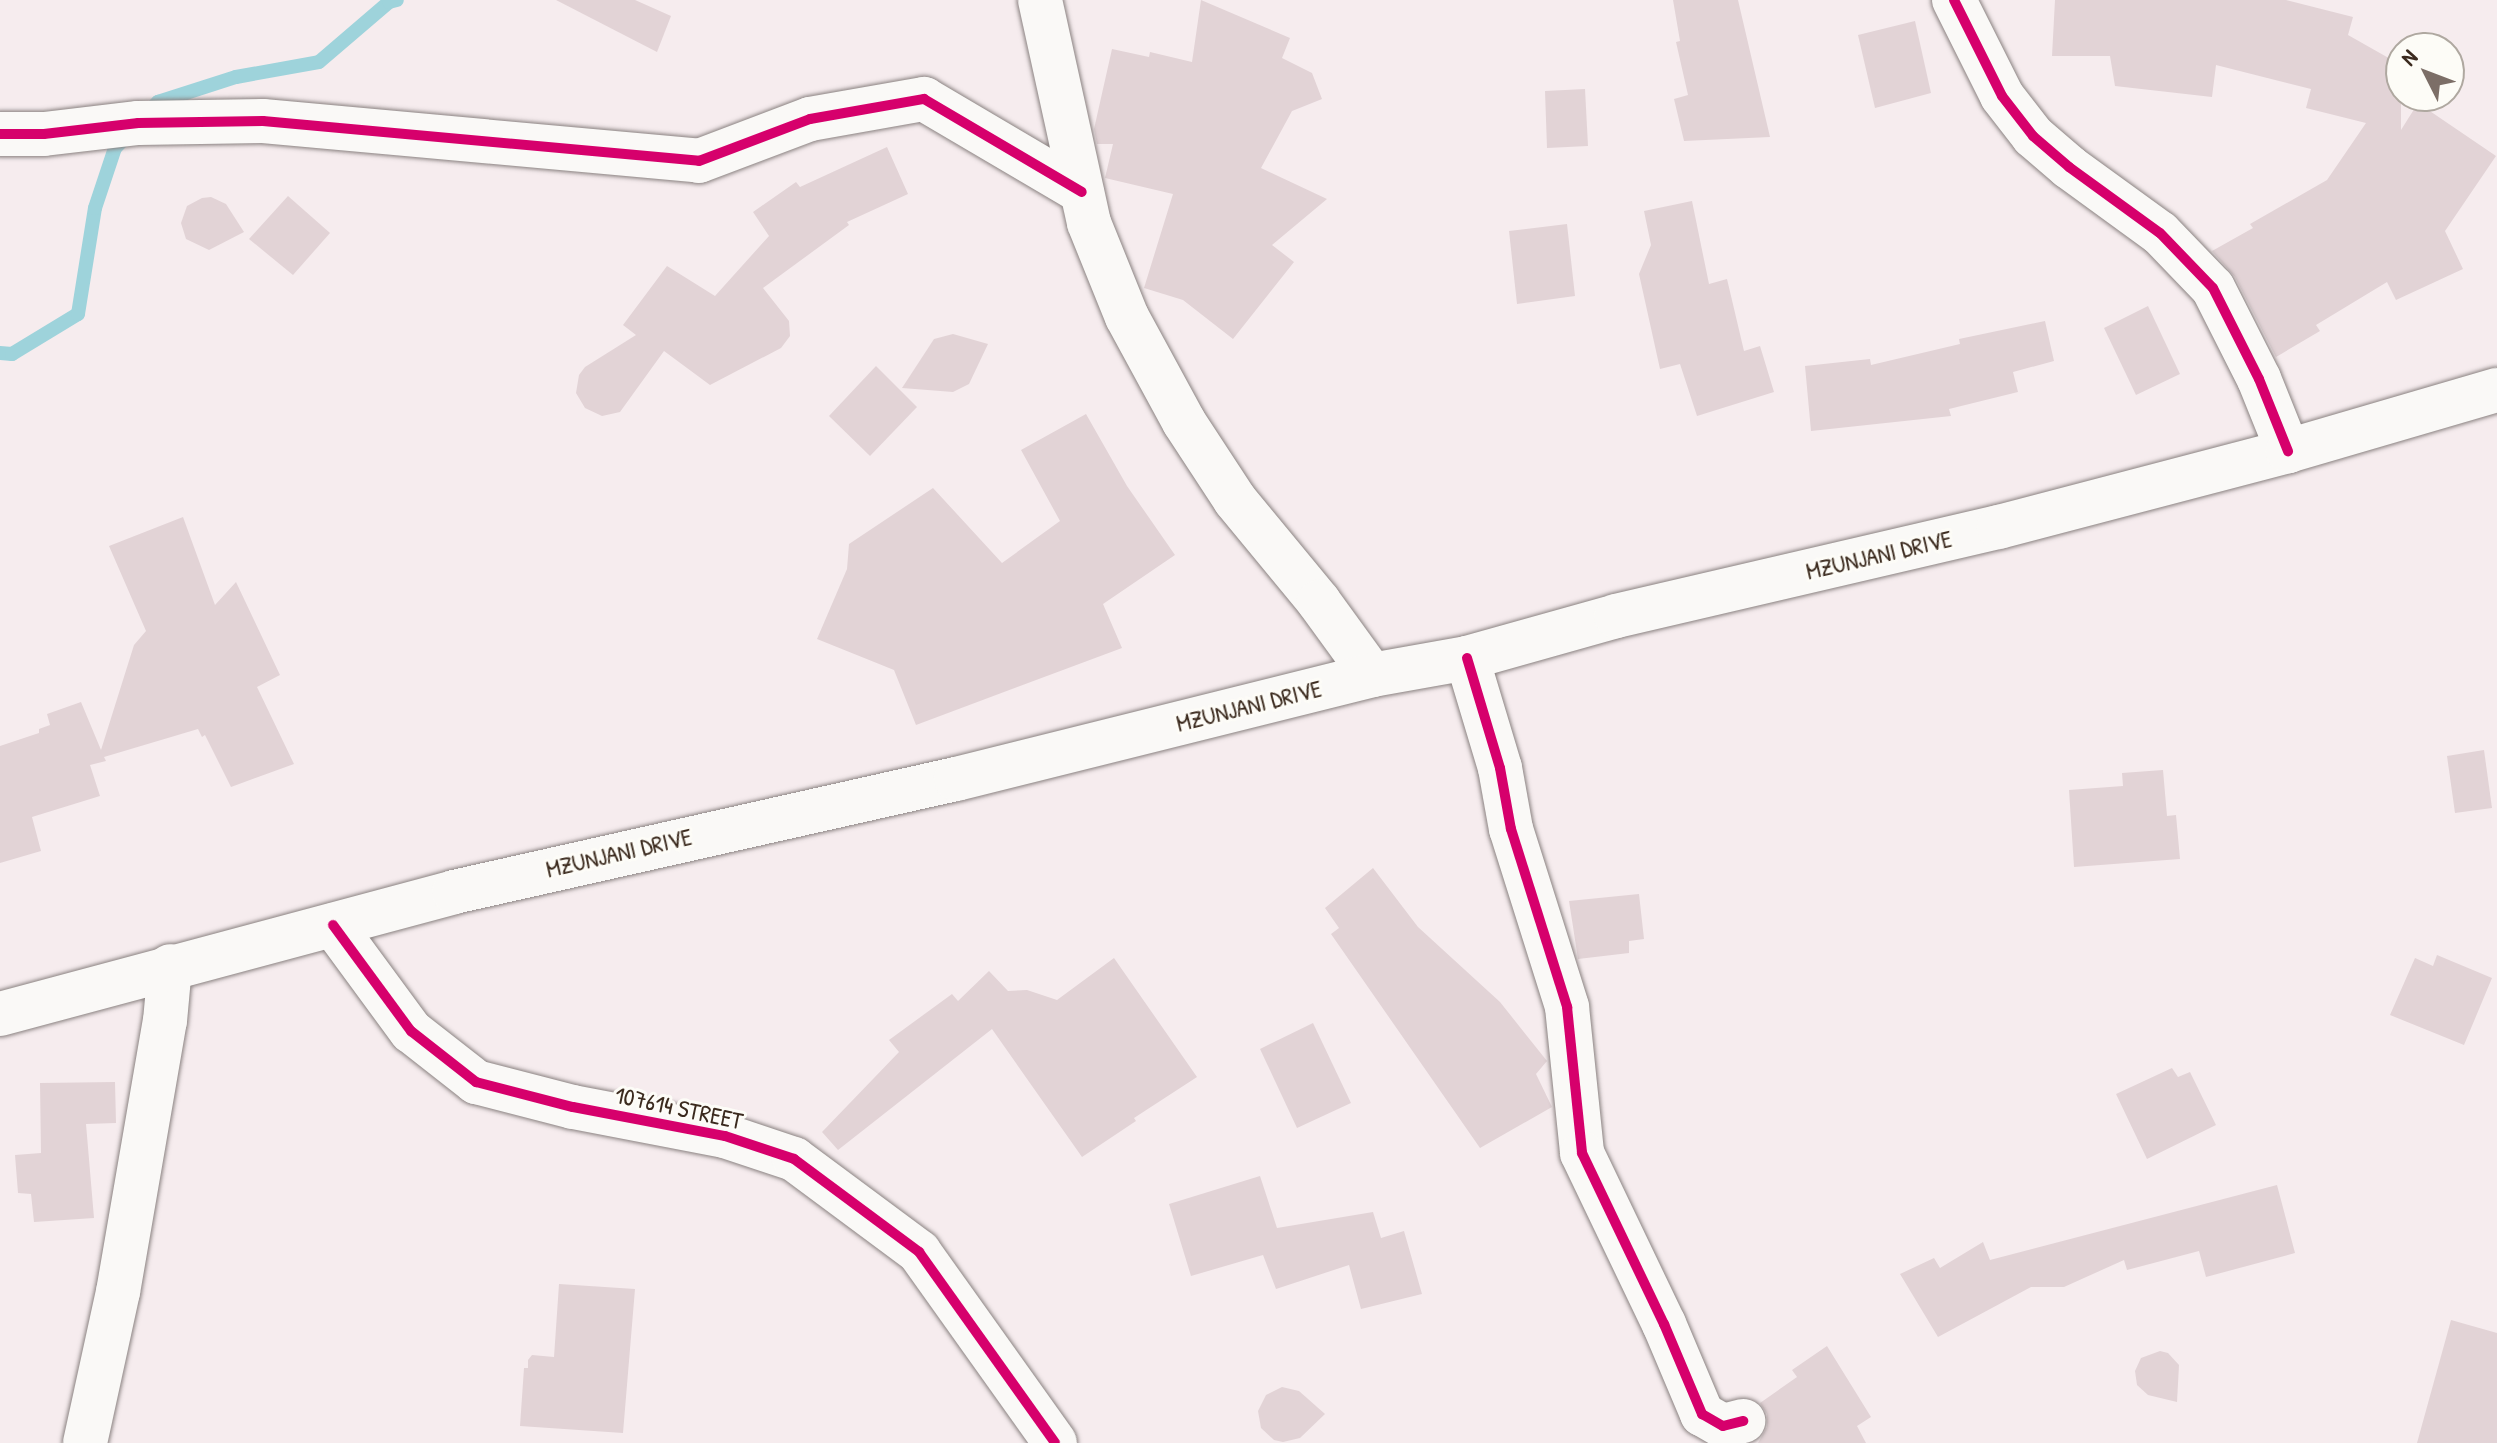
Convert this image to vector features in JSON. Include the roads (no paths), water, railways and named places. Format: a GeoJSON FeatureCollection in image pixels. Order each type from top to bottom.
{"type":"FeatureCollection","features":[{"type":"Feature","properties":{"kind":"street"},"geometry":{"type":"LineString","coordinates":[[1040,0],[1089,223],[1127,317],[1184,422],[1235,500],[1319,602],[1372,675]]}},
{"type":"Feature","properties":{"kind":"street"},"geometry":{"type":"LineString","coordinates":[[1954,0],[2002,96],[2033,136],[2069,167],[2160,233],[2213,288],[2259,379],[2288,451]]}},
{"type":"Feature","properties":{"kind":"street"},"geometry":{"type":"LineString","coordinates":[[0,134],[44,134],[138,123],[263,121],[699,161],[810,119],[924,99],[1082,192]]}},
{"type":"Feature","properties":{"kind":"street","name":"MZUNJANI DRIVE"},"geometry":{"type":"LineString","coordinates":[[0,1014],[170,966],[596,858],[956,779],[1372,675],[1467,658],[1616,616],[1999,527],[2288,451],[2497,390]]}},
{"type":"Feature","properties":{"kind":"street"},"geometry":{"type":"LineString","coordinates":[[1467,658],[1500,768],[1511,829],[1567,1007],[1582,1153],[1658,1310],[1702,1414],[1723,1426],[1743,1421]]}},
{"type":"Feature","properties":{"kind":"street","name":"107614 STREET"},"geometry":{"type":"LineString","coordinates":[[333,925],[411,1031],[476,1082],[573,1107],[725,1136],[794,1159],[919,1252],[1055,1443]]}},
{"type":"Feature","properties":{"kind":"street"},"geometry":{"type":"LineString","coordinates":[[85,1443],[118,1292],[165,1021],[170,966]]}},
{"type":"Feature","properties":{"kind":"waterway"},"geometry":{"type":"LineString","coordinates":[[149,111],[158,102],[236,77],[319,62],[389,2],[397,0]]}},
{"type":"Feature","properties":{"kind":"waterway"},"geometry":{"type":"LineString","coordinates":[[0,353],[12,354],[78,314],[95,208],[115,148],[127,136]]}}]}
